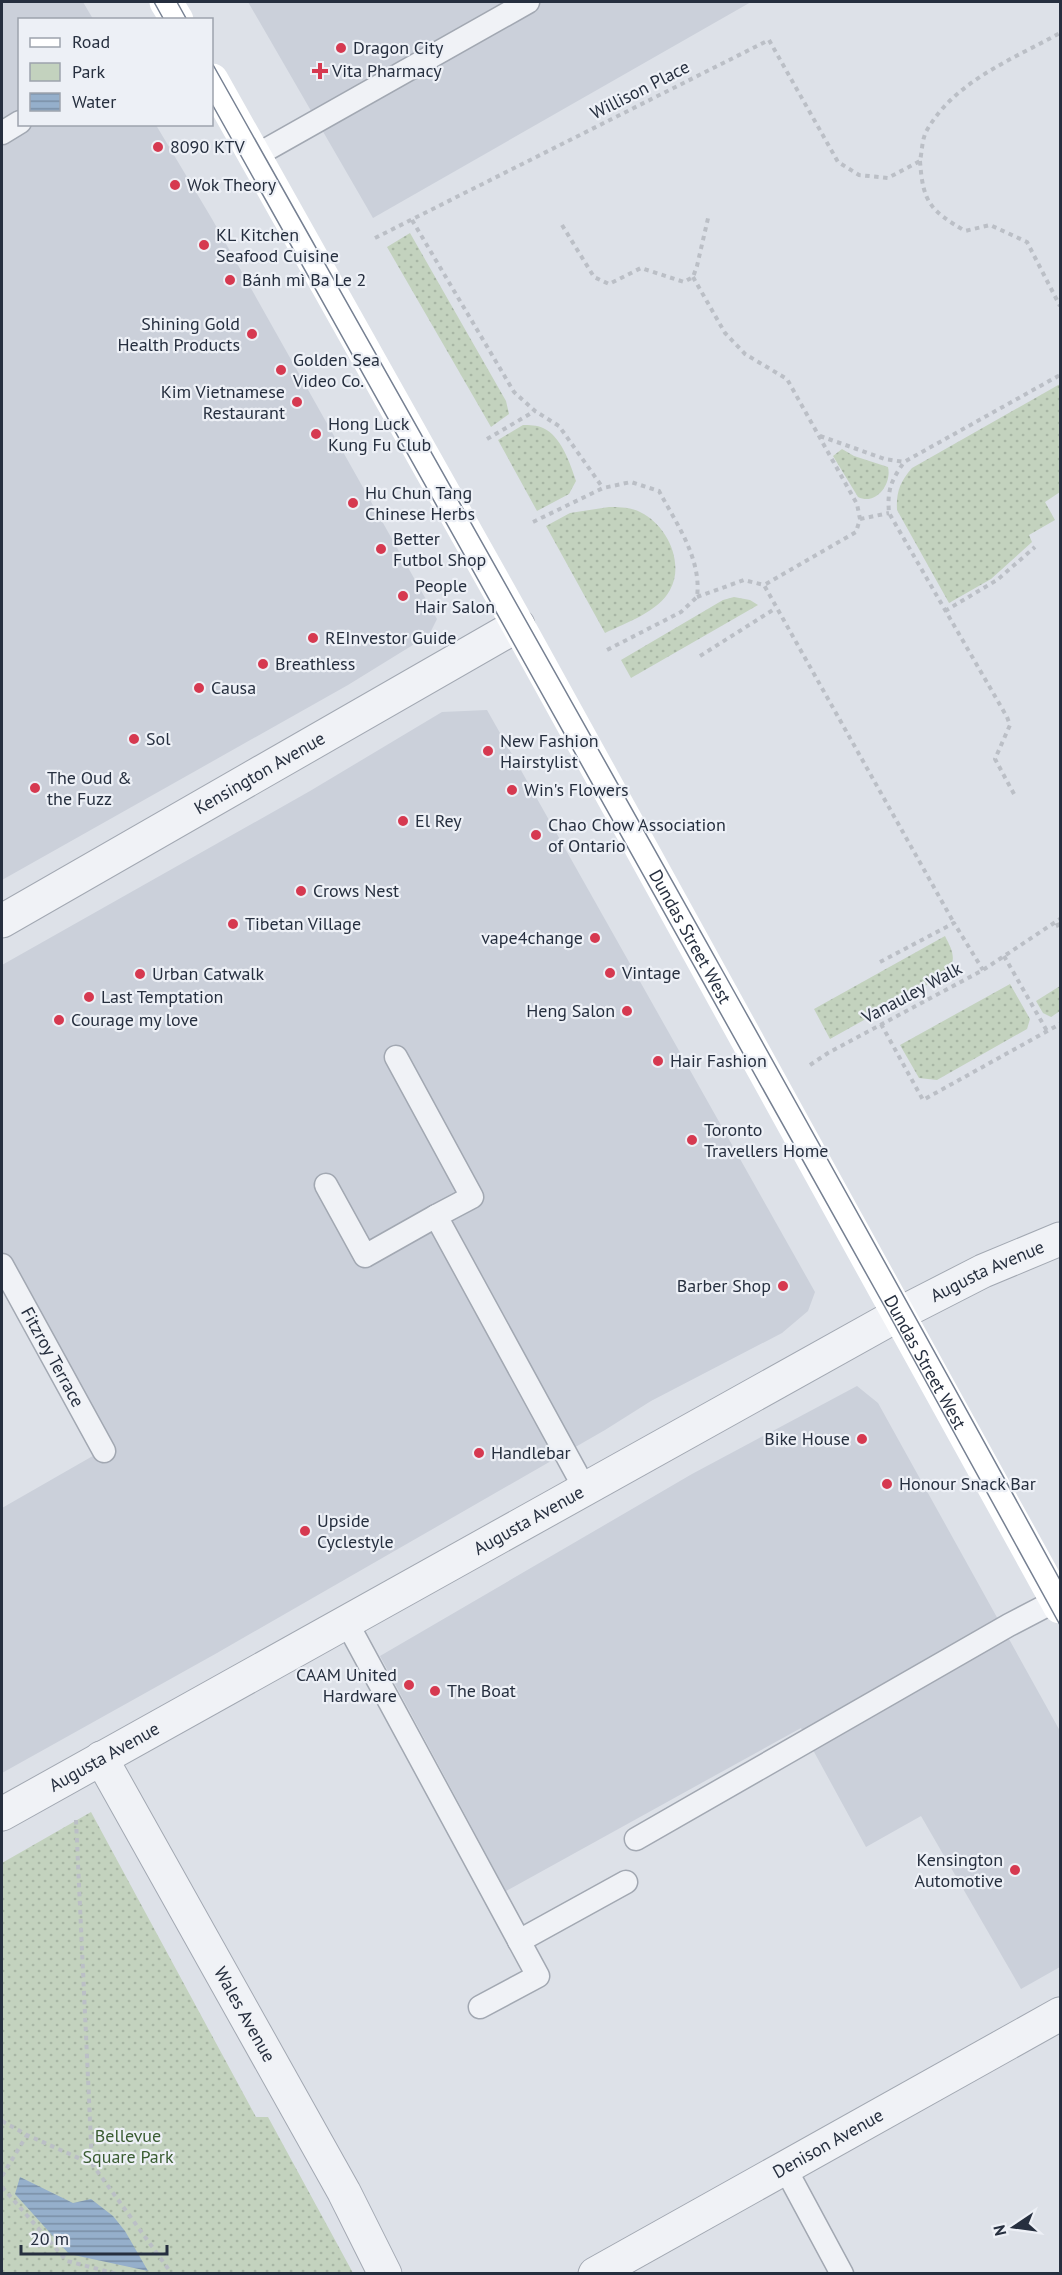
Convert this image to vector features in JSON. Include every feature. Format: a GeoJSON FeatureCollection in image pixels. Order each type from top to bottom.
{"type":"FeatureCollection","features":[{"type":"Feature","properties":{"kind":"main road"},"geometry":{"type":"LineString","coordinates":[[166,2],[176,18]]}},
{"type":"Feature","properties":{"kind":"main road","name":"Dundas Street West"},"geometry":{"type":"LineString","coordinates":[[213,82],[518,626],[1059,1603]]}},
{"type":"Feature","properties":{"kind":"street","name":"Kensington Avenue"},"geometry":{"type":"LineString","coordinates":[[2,921],[518,626]]}},
{"type":"Feature","properties":{"kind":"street","name":"Augusta Avenue"},"geometry":{"type":"LineString","coordinates":[[2,1814],[899,1314],[983,1271],[1060,1239]]}},
{"type":"Feature","properties":{"kind":"street","name":"Wales Avenue"},"geometry":{"type":"LineString","coordinates":[[101,1758],[338,2182],[385,2274]]}},
{"type":"Feature","properties":{"kind":"street","name":"Denison Avenue"},"geometry":{"type":"LineString","coordinates":[[595,2274],[1060,2014]]}},
{"type":"Feature","properties":{"kind":"lane"},"geometry":{"type":"LineString","coordinates":[[255,156],[520,6]]}},
{"type":"Feature","properties":{"kind":"lane"},"geometry":{"type":"LineString","coordinates":[[2,133],[18,123]]}},
{"type":"Feature","properties":{"kind":"lane"},"geometry":{"type":"LineString","coordinates":[[326,1185],[365,1256],[472,1197],[396,1058]]}},
{"type":"Feature","properties":{"kind":"lane"},"geometry":{"type":"LineString","coordinates":[[436,1216],[585,1490]]}},
{"type":"Feature","properties":{"kind":"lane","name":"Fitzroy Terrace"},"geometry":{"type":"LineString","coordinates":[[2,1264],[104,1451]]}},
{"type":"Feature","properties":{"kind":"lane"},"geometry":{"type":"LineString","coordinates":[[636,1839],[1009,1625],[1059,1603]]}},
{"type":"Feature","properties":{"kind":"lane"},"geometry":{"type":"LineString","coordinates":[[347,1623],[538,1976],[480,2007]]}},
{"type":"Feature","properties":{"kind":"lane"},"geometry":{"type":"LineString","coordinates":[[519,1941],[626,1882]]}},
{"type":"Feature","properties":{"kind":"lane"},"geometry":{"type":"LineString","coordinates":[[785,2168],[842,2274]]}},
{"type":"Feature","properties":{"kind":"path"},"geometry":{"type":"LineString","coordinates":[[1060,33],[989,72],[949,99],[925,132],[920,161],[922,189],[938,215],[965,231],[990,225],[1027,242],[1060,306]]}},
{"type":"Feature","properties":{"kind":"path","name":"Willison Place"},"geometry":{"type":"LineString","coordinates":[[375,238],[769,40],[838,162],[859,175],[888,178],[920,161]]}},
{"type":"Feature","properties":{"kind":"path"},"geometry":{"type":"LineString","coordinates":[[605,651],[681,612],[697,597],[744,580],[764,585],[856,532],[860,519],[857,504],[787,379],[745,354],[725,333],[693,277],[709,214]]}},
{"type":"Feature","properties":{"kind":"path"},"geometry":{"type":"LineString","coordinates":[[412,220],[514,392],[535,411],[559,426],[603,488]]}},
{"type":"Feature","properties":{"kind":"path"},"geometry":{"type":"LineString","coordinates":[[562,225],[594,277],[609,284],[641,268],[684,282],[693,277]]}},
{"type":"Feature","properties":{"kind":"path"},"geometry":{"type":"LineString","coordinates":[[1014,794],[995,759],[1010,725],[1007,717],[889,513],[887,495],[893,479],[904,462],[1060,375]]}},
{"type":"Feature","properties":{"kind":"path"},"geometry":{"type":"LineString","coordinates":[[487,439],[535,411]]}},
{"type":"Feature","properties":{"kind":"path"},"geometry":{"type":"LineString","coordinates":[[819,436],[885,459],[904,462]]}},
{"type":"Feature","properties":{"kind":"path"},"geometry":{"type":"LineString","coordinates":[[533,522],[603,488],[631,482],[659,490],[688,547],[699,580],[697,597]]}},
{"type":"Feature","properties":{"kind":"path"},"geometry":{"type":"LineString","coordinates":[[860,519],[889,513]]}},
{"type":"Feature","properties":{"kind":"path"},"geometry":{"type":"LineString","coordinates":[[945,610],[997,580],[1035,547]]}},
{"type":"Feature","properties":{"kind":"path"},"geometry":{"type":"LineString","coordinates":[[764,585],[983,970]]}},
{"type":"Feature","properties":{"kind":"path"},"geometry":{"type":"LineString","coordinates":[[700,656],[776,608]]}},
{"type":"Feature","properties":{"kind":"path"},"geometry":{"type":"LineString","coordinates":[[880,962],[954,922]]}},
{"type":"Feature","properties":{"kind":"path"},"geometry":{"type":"LineString","coordinates":[[1059,922],[1060,931]]}},
{"type":"Feature","properties":{"kind":"path","name":"Vanauley Walk"},"geometry":{"type":"LineString","coordinates":[[773,1087],[828,1053],[983,970],[1059,922]]}},
{"type":"Feature","properties":{"kind":"path"},"geometry":{"type":"LineString","coordinates":[[1005,956],[1047,1031]]}},
{"type":"Feature","properties":{"kind":"path"},"geometry":{"type":"LineString","coordinates":[[881,1024],[923,1100],[1060,1024]]}},
{"type":"Feature","properties":{"kind":"path"},"geometry":{"type":"LineString","coordinates":[[75,1814],[92,2164]]}},
{"type":"Feature","properties":{"kind":"path"},"geometry":{"type":"LineString","coordinates":[[2,2121],[27,2135],[92,2164],[172,2274]]}},
{"type":"Feature","properties":{"kind":"path"},"geometry":{"type":"LineString","coordinates":[[2,2176],[27,2135]]}},
{"type":"Feature","properties":{"kind":"path"},"geometry":{"type":"LineString","coordinates":[[2,2187],[67,2261],[117,2274]]}},
{"type":"Feature","properties":{"kind":"shaded area"},"geometry":{"type":"Polygon","coordinates":[[[2,2],[83,2],[92,18],[18,18],[18,126],[157,126],[212,219],[437,619],[429,635],[348,685],[2,880],[2,2]]]}},
{"type":"Feature","properties":{"kind":"shaded area"},"geometry":{"type":"Polygon","coordinates":[[[248,2],[751,2],[373,218],[248,2]]]}},
{"type":"Feature","properties":{"kind":"shaded area"},"geometry":{"type":"Polygon","coordinates":[[[487,710],[815,1292],[808,1311],[782,1333],[651,1401],[605,1430],[217,1653],[2,1773],[2,1508],[98,1453],[2,1282],[2,965],[310,791],[442,712],[487,710]]]}},
{"type":"Feature","properties":{"kind":"shaded area"},"geometry":{"type":"Polygon","coordinates":[[[857,1386],[878,1403],[1060,1731],[1060,1967],[1021,1989],[921,1816],[866,1847],[801,1728],[506,1891],[380,1656],[692,1474],[857,1386]]]}},
{"type":"Feature","properties":{"kind":"green space"},"geometry":{"type":"Polygon","coordinates":[[[410,233],[506,401],[509,414],[491,427],[387,247],[410,233]]]}},
{"type":"Feature","properties":{"kind":"green space"},"geometry":{"type":"Polygon","coordinates":[[[1060,384],[1060,492],[1045,502],[1055,520],[1029,535],[1032,542],[991,579],[949,603],[897,510],[898,492],[904,478],[912,468],[1060,384]]]}},
{"type":"Feature","properties":{"kind":"green space"},"geometry":{"type":"Polygon","coordinates":[[[523,425],[541,427],[555,437],[564,451],[576,481],[569,494],[537,511],[498,440],[523,425]]]}},
{"type":"Feature","properties":{"kind":"green space"},"geometry":{"type":"Polygon","coordinates":[[[842,449],[854,456],[888,467],[888,480],[881,492],[871,499],[858,497],[833,456],[842,449]]]}},
{"type":"Feature","properties":{"kind":"green space"},"geometry":{"type":"Polygon","coordinates":[[[609,507],[632,509],[650,518],[665,535],[671,546],[675,568],[670,590],[658,604],[641,616],[605,633],[546,526],[570,513],[609,507]]]}},
{"type":"Feature","properties":{"kind":"green space"},"geometry":{"type":"Polygon","coordinates":[[[734,597],[750,600],[758,605],[631,678],[621,660],[723,600],[734,597]]]}},
{"type":"Feature","properties":{"kind":"green space"},"geometry":{"type":"Polygon","coordinates":[[[945,936],[953,958],[948,973],[830,1039],[814,1009],[945,936]]]}},
{"type":"Feature","properties":{"kind":"green space"},"geometry":{"type":"Polygon","coordinates":[[[1010,984],[1030,1019],[1027,1029],[937,1080],[919,1078],[900,1045],[1010,984]]]}},
{"type":"Feature","properties":{"kind":"green space"},"geometry":{"type":"Polygon","coordinates":[[[1060,986],[1060,1011],[1051,1017],[1043,1013],[1036,1001],[1060,986]]]}},
{"type":"Feature","properties":{"kind":"green space","name":"Bellevue Square Park"},"geometry":{"type":"Polygon","coordinates":[[[91,1812],[256,2117],[268,2117],[353,2273],[2,2273],[2,1863],[91,1812]]]}},
{"type":"Feature","properties":{"kind":"water"},"geometry":{"type":"Polygon","coordinates":[[[20,2177],[73,2203],[91,2199],[113,2216],[125,2231],[148,2271],[69,2254],[15,2194],[20,2177]]]}},
{"type":"Feature","properties":{"kind":"tram line"},"geometry":{"type":"LineString","coordinates":[[154,2],[163,18]]}},
{"type":"Feature","properties":{"kind":"tram line"},"geometry":{"type":"LineString","coordinates":[[177,2],[186,18]]}},
{"type":"Feature","properties":{"kind":"tram line"},"geometry":{"type":"LineString","coordinates":[[213,65],[744,1010],[1060,1580]]}},
{"type":"Feature","properties":{"kind":"tram line"},"geometry":{"type":"LineString","coordinates":[[213,106],[891,1318],[1060,1625]]}},
{"type":"Feature","properties":{"kind":"place","name":"Dragon City"},"geometry":{"type":"Point","coordinates":[341,48]}},
{"type":"Feature","properties":{"kind":"place","name":"Vita Pharmacy"},"geometry":{"type":"Point","coordinates":[320,71]}},
{"type":"Feature","properties":{"kind":"place","name":"8090 KTV"},"geometry":{"type":"Point","coordinates":[158,147]}},
{"type":"Feature","properties":{"kind":"place","name":"Wok Theory"},"geometry":{"type":"Point","coordinates":[175,185]}},
{"type":"Feature","properties":{"kind":"place","name":"KL Kitchen Seafood Cuisine"},"geometry":{"type":"Point","coordinates":[204,245]}},
{"type":"Feature","properties":{"kind":"place","name":"Bánh mì Ba Le 2"},"geometry":{"type":"Point","coordinates":[230,280]}},
{"type":"Feature","properties":{"kind":"place","name":"Shining Gold Health Products"},"geometry":{"type":"Point","coordinates":[252,334]}},
{"type":"Feature","properties":{"kind":"place","name":"Golden Sea Video Co."},"geometry":{"type":"Point","coordinates":[281,370]}},
{"type":"Feature","properties":{"kind":"place","name":"Kim Vietnamese Restaurant"},"geometry":{"type":"Point","coordinates":[297,402]}},
{"type":"Feature","properties":{"kind":"place","name":"Hong Luck Kung Fu Club"},"geometry":{"type":"Point","coordinates":[316,434]}},
{"type":"Feature","properties":{"kind":"place","name":"Hu Chun Tang Chinese Herbs"},"geometry":{"type":"Point","coordinates":[353,503]}},
{"type":"Feature","properties":{"kind":"place","name":"Better Futbol Shop"},"geometry":{"type":"Point","coordinates":[381,549]}},
{"type":"Feature","properties":{"kind":"place","name":"People Hair Salon"},"geometry":{"type":"Point","coordinates":[403,596]}},
{"type":"Feature","properties":{"kind":"place","name":"REInvestor Guide"},"geometry":{"type":"Point","coordinates":[313,638]}},
{"type":"Feature","properties":{"kind":"place","name":"Breathless"},"geometry":{"type":"Point","coordinates":[263,664]}},
{"type":"Feature","properties":{"kind":"place","name":"Causa"},"geometry":{"type":"Point","coordinates":[199,688]}},
{"type":"Feature","properties":{"kind":"place","name":"Sol"},"geometry":{"type":"Point","coordinates":[134,739]}},
{"type":"Feature","properties":{"kind":"place","name":"New Fashion Hairstylist"},"geometry":{"type":"Point","coordinates":[488,751]}},
{"type":"Feature","properties":{"kind":"place","name":"The Oud & the Fuzz"},"geometry":{"type":"Point","coordinates":[35,788]}},
{"type":"Feature","properties":{"kind":"place","name":"Win's Flowers"},"geometry":{"type":"Point","coordinates":[512,790]}},
{"type":"Feature","properties":{"kind":"place","name":"El Rey"},"geometry":{"type":"Point","coordinates":[403,821]}},
{"type":"Feature","properties":{"kind":"place","name":"Chao Chow Association of Ontario"},"geometry":{"type":"Point","coordinates":[536,835]}},
{"type":"Feature","properties":{"kind":"place","name":"Crows Nest"},"geometry":{"type":"Point","coordinates":[301,891]}},
{"type":"Feature","properties":{"kind":"place","name":"Tibetan Village"},"geometry":{"type":"Point","coordinates":[233,924]}},
{"type":"Feature","properties":{"kind":"place","name":"vape4change"},"geometry":{"type":"Point","coordinates":[595,938]}},
{"type":"Feature","properties":{"kind":"place","name":"Vintage"},"geometry":{"type":"Point","coordinates":[610,973]}},
{"type":"Feature","properties":{"kind":"place","name":"Urban Catwalk"},"geometry":{"type":"Point","coordinates":[140,974]}},
{"type":"Feature","properties":{"kind":"place","name":"Last Temptation"},"geometry":{"type":"Point","coordinates":[89,997]}},
{"type":"Feature","properties":{"kind":"place","name":"Heng Salon"},"geometry":{"type":"Point","coordinates":[627,1011]}},
{"type":"Feature","properties":{"kind":"place","name":"Courage my love"},"geometry":{"type":"Point","coordinates":[59,1020]}},
{"type":"Feature","properties":{"kind":"place","name":"Hair Fashion"},"geometry":{"type":"Point","coordinates":[658,1061]}},
{"type":"Feature","properties":{"kind":"place","name":"Toronto Travellers Home"},"geometry":{"type":"Point","coordinates":[692,1140]}},
{"type":"Feature","properties":{"kind":"place","name":"Barber Shop"},"geometry":{"type":"Point","coordinates":[783,1286]}},
{"type":"Feature","properties":{"kind":"place","name":"Bike House"},"geometry":{"type":"Point","coordinates":[862,1439]}},
{"type":"Feature","properties":{"kind":"place","name":"Handlebar"},"geometry":{"type":"Point","coordinates":[479,1453]}},
{"type":"Feature","properties":{"kind":"place","name":"Honour Snack Bar"},"geometry":{"type":"Point","coordinates":[887,1484]}},
{"type":"Feature","properties":{"kind":"place","name":"Upside Cyclestyle"},"geometry":{"type":"Point","coordinates":[305,1531]}},
{"type":"Feature","properties":{"kind":"place","name":"CAAM United Hardware"},"geometry":{"type":"Point","coordinates":[409,1685]}},
{"type":"Feature","properties":{"kind":"place","name":"The Boat"},"geometry":{"type":"Point","coordinates":[435,1691]}},
{"type":"Feature","properties":{"kind":"place","name":"Kensington Automotive"},"geometry":{"type":"Point","coordinates":[1015,1870]}}]}
